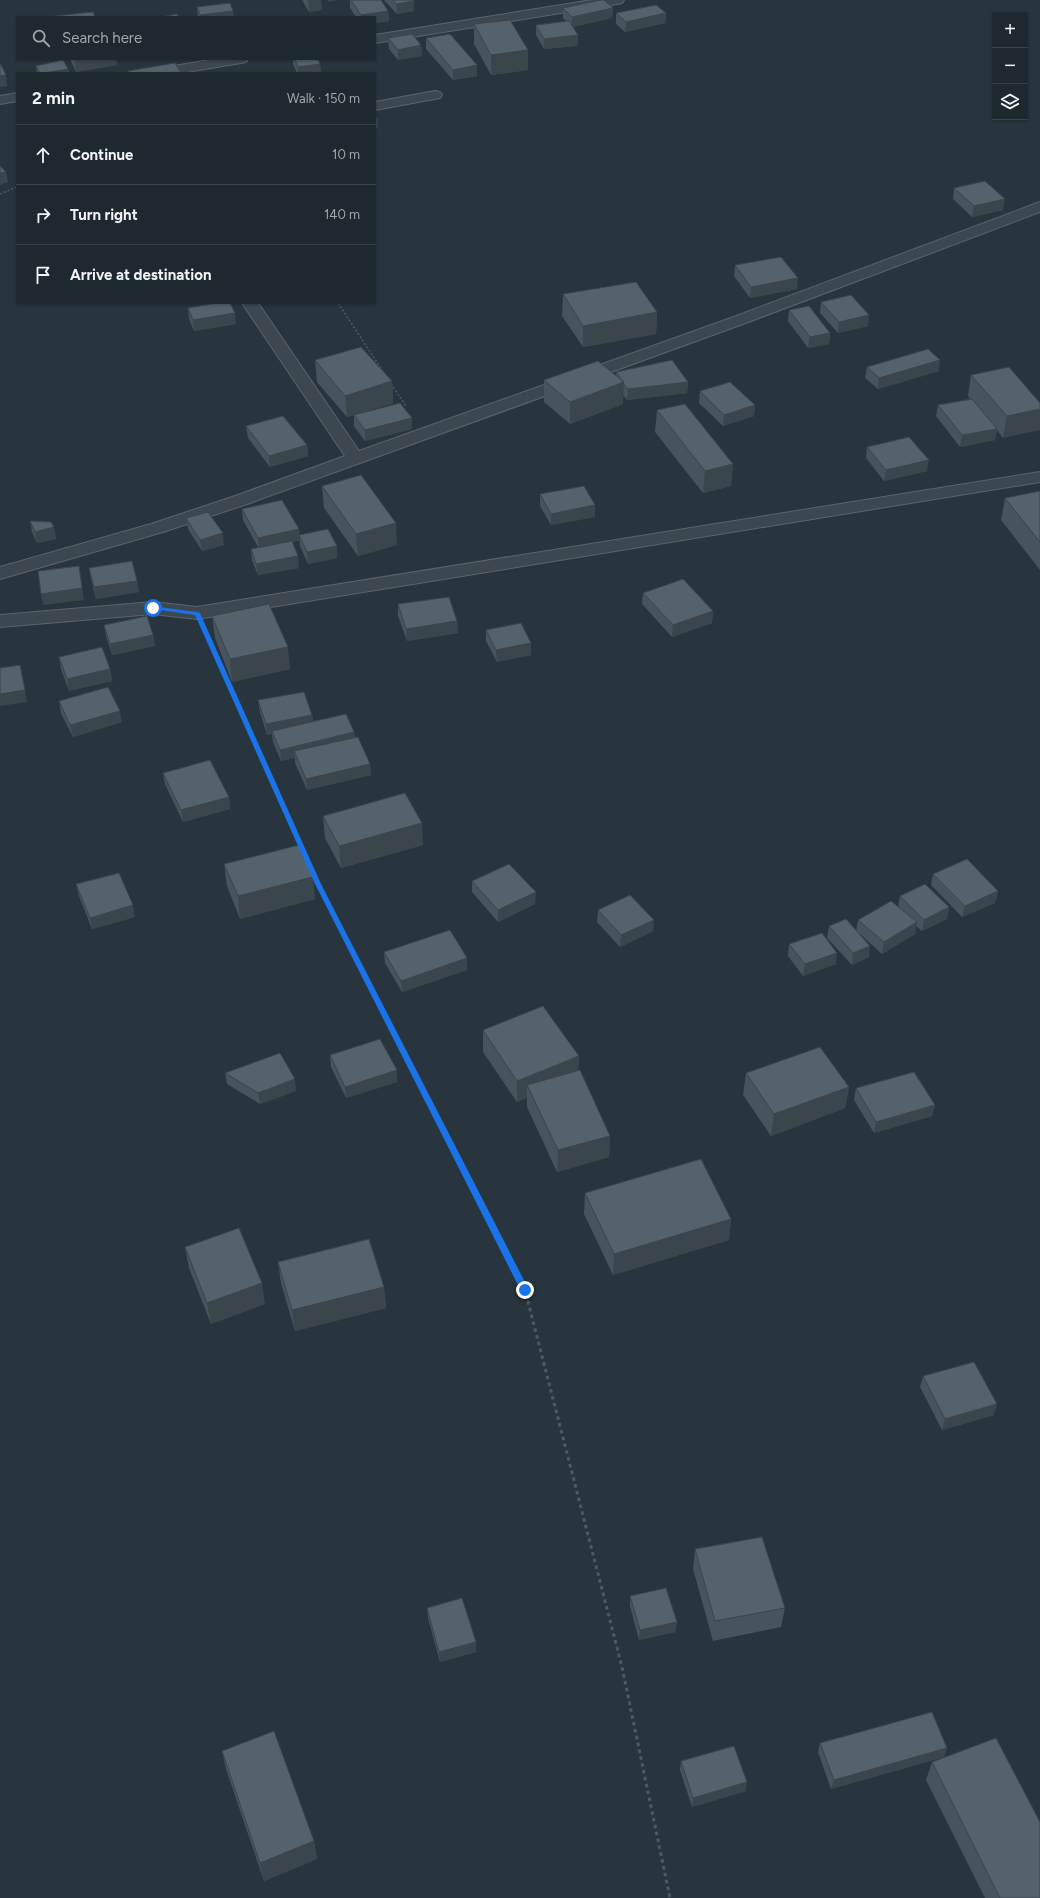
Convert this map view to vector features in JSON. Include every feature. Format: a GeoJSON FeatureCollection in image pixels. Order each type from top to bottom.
{"type":"FeatureCollection","features":[{"type":"Feature","properties":{"kind":"street"},"geometry":{"type":"LineString","coordinates":[[376,39],[617,0]]}},
{"type":"Feature","properties":{"kind":"street"},"geometry":{"type":"LineString","coordinates":[[161,72],[234,60]]}},
{"type":"Feature","properties":{"kind":"street"},"geometry":{"type":"LineString","coordinates":[[376,106],[435,95]]}},
{"type":"Feature","properties":{"kind":"street"},"geometry":{"type":"LineString","coordinates":[[0,100],[16,97]]}},
{"type":"Feature","properties":{"kind":"street"},"geometry":{"type":"LineString","coordinates":[[0,573],[157,528],[244,499],[424,433],[737,322],[1040,206]]}},
{"type":"Feature","properties":{"kind":"street"},"geometry":{"type":"LineString","coordinates":[[251,304],[354,459]]}},
{"type":"Feature","properties":{"kind":"street"},"geometry":{"type":"LineString","coordinates":[[0,621],[153,608],[197,613],[1040,477]]}},
{"type":"Feature","properties":{"kind":"path"},"geometry":{"type":"LineString","coordinates":[[0,194],[16,187]]}},
{"type":"Feature","properties":{"kind":"path"},"geometry":{"type":"LineString","coordinates":[[339,304],[385,375]]}},
{"type":"Feature","properties":{"kind":"path"},"geometry":{"type":"LineString","coordinates":[[390,381],[424,433]]}},
{"type":"Feature","properties":{"kind":"path"},"geometry":{"type":"LineString","coordinates":[[197,613],[318,884],[525,1290],[622,1667],[670,1898]]}},
{"type":"Feature","properties":{"kind":"building"},"geometry":{"type":"Polygon","coordinates":[[[351,0],[381,0],[388,11],[361,15],[351,0]]]}},
{"type":"Feature","properties":{"kind":"building"},"geometry":{"type":"Polygon","coordinates":[[[393,0],[413,0],[414,1],[396,4],[393,0]]]}},
{"type":"Feature","properties":{"kind":"building"},"geometry":{"type":"Polygon","coordinates":[[[604,0],[613,8],[572,17],[563,8],[604,0]]]}},
{"type":"Feature","properties":{"kind":"building"},"geometry":{"type":"Polygon","coordinates":[[[230,3],[233,11],[200,15],[197,7],[230,3]]]}},
{"type":"Feature","properties":{"kind":"building"},"geometry":{"type":"Polygon","coordinates":[[[656,5],[666,13],[626,22],[616,13],[656,5]]]}},
{"type":"Feature","properties":{"kind":"building"},"geometry":{"type":"Polygon","coordinates":[[[93,12],[95,16],[55,16],[93,12]]]}},
{"type":"Feature","properties":{"kind":"building"},"geometry":{"type":"Polygon","coordinates":[[[177,14],[178,16],[166,16],[177,14]]]}},
{"type":"Feature","properties":{"kind":"building"},"geometry":{"type":"Polygon","coordinates":[[[510,20],[528,50],[491,55],[474,24],[510,20]]]}},
{"type":"Feature","properties":{"kind":"building"},"geometry":{"type":"Polygon","coordinates":[[[569,21],[578,35],[544,39],[536,25],[569,21]]]}},
{"type":"Feature","properties":{"kind":"building"},"geometry":{"type":"Polygon","coordinates":[[[412,34],[421,45],[398,50],[388,38],[412,34]]]}},
{"type":"Feature","properties":{"kind":"building"},"geometry":{"type":"Polygon","coordinates":[[[450,34],[477,65],[453,70],[426,38],[450,34]]]}},
{"type":"Feature","properties":{"kind":"building"},"geometry":{"type":"Polygon","coordinates":[[[63,60],[68,69],[39,72],[36,66],[63,60]]]}},
{"type":"Feature","properties":{"kind":"building"},"geometry":{"type":"Polygon","coordinates":[[[295,60],[318,60],[320,64],[298,67],[295,60]]]}},
{"type":"Feature","properties":{"kind":"building"},"geometry":{"type":"Polygon","coordinates":[[[0,63],[6,75],[0,76],[0,63]]]}},
{"type":"Feature","properties":{"kind":"building"},"geometry":{"type":"Polygon","coordinates":[[[175,63],[180,72],[128,72],[175,63]]]}},
{"type":"Feature","properties":{"kind":"building"},"geometry":{"type":"Polygon","coordinates":[[[0,166],[6,172],[0,173],[0,166]]]}},
{"type":"Feature","properties":{"kind":"building"},"geometry":{"type":"Polygon","coordinates":[[[985,181],[1005,199],[974,206],[954,188],[985,181]]]}},
{"type":"Feature","properties":{"kind":"building"},"geometry":{"type":"Polygon","coordinates":[[[781,257],[798,278],[751,287],[735,265],[781,257]]]}},
{"type":"Feature","properties":{"kind":"building"},"geometry":{"type":"Polygon","coordinates":[[[636,282],[657,312],[583,326],[563,294],[636,282]]]}},
{"type":"Feature","properties":{"kind":"building"},"geometry":{"type":"Polygon","coordinates":[[[851,295],[869,315],[839,322],[821,302],[851,295]]]}},
{"type":"Feature","properties":{"kind":"building"},"geometry":{"type":"Polygon","coordinates":[[[211,304],[230,304],[235,313],[193,320],[188,308],[211,304]]]}},
{"type":"Feature","properties":{"kind":"building"},"geometry":{"type":"Polygon","coordinates":[[[809,306],[830,333],[810,337],[789,310],[809,306]]]}},
{"type":"Feature","properties":{"kind":"building"},"geometry":{"type":"Polygon","coordinates":[[[361,347],[392,381],[345,396],[315,360],[361,347]]]}},
{"type":"Feature","properties":{"kind":"building"},"geometry":{"type":"Polygon","coordinates":[[[928,349],[940,360],[879,378],[867,367],[928,349]]]}},
{"type":"Feature","properties":{"kind":"building"},"geometry":{"type":"Polygon","coordinates":[[[672,360],[688,382],[628,389],[616,372],[672,360]]]}},
{"type":"Feature","properties":{"kind":"building"},"geometry":{"type":"Polygon","coordinates":[[[598,361],[624,382],[570,402],[544,380],[598,361]]]}},
{"type":"Feature","properties":{"kind":"building"},"geometry":{"type":"Polygon","coordinates":[[[1009,367],[1040,403],[1040,409],[1007,416],[971,375],[1009,367]]]}},
{"type":"Feature","properties":{"kind":"building"},"geometry":{"type":"Polygon","coordinates":[[[730,382],[755,405],[724,415],[700,391],[730,382]]]}},
{"type":"Feature","properties":{"kind":"building"},"geometry":{"type":"Polygon","coordinates":[[[972,399],[997,429],[962,435],[938,405],[972,399]]]}},
{"type":"Feature","properties":{"kind":"building"},"geometry":{"type":"Polygon","coordinates":[[[400,403],[412,418],[365,430],[354,415],[400,403]]]}},
{"type":"Feature","properties":{"kind":"building"},"geometry":{"type":"Polygon","coordinates":[[[685,404],[733,464],[705,471],[657,410],[685,404]]]}},
{"type":"Feature","properties":{"kind":"building"},"geometry":{"type":"Polygon","coordinates":[[[283,416],[307,445],[269,456],[246,426],[283,416]]]}},
{"type":"Feature","properties":{"kind":"building"},"geometry":{"type":"Polygon","coordinates":[[[909,437],[929,460],[886,470],[867,447],[909,437]]]}},
{"type":"Feature","properties":{"kind":"building"},"geometry":{"type":"Polygon","coordinates":[[[361,475],[396,523],[356,534],[322,486],[361,475]]]}},
{"type":"Feature","properties":{"kind":"building"},"geometry":{"type":"Polygon","coordinates":[[[584,486],[595,505],[551,514],[540,494],[584,486]]]}},
{"type":"Feature","properties":{"kind":"building"},"geometry":{"type":"Polygon","coordinates":[[[1040,491],[1040,542],[1005,498],[1040,491]]]}},
{"type":"Feature","properties":{"kind":"building"},"geometry":{"type":"Polygon","coordinates":[[[282,500],[299,529],[258,538],[242,509],[282,500]]]}},
{"type":"Feature","properties":{"kind":"building"},"geometry":{"type":"Polygon","coordinates":[[[208,512],[223,533],[200,540],[186,518],[208,512]]]}},
{"type":"Feature","properties":{"kind":"building"},"geometry":{"type":"Polygon","coordinates":[[[30,521],[51,522],[54,527],[35,532],[30,521]]]}},
{"type":"Feature","properties":{"kind":"building"},"geometry":{"type":"Polygon","coordinates":[[[328,529],[337,546],[307,552],[299,535],[328,529]]]}},
{"type":"Feature","properties":{"kind":"building"},"geometry":{"type":"Polygon","coordinates":[[[292,541],[298,556],[256,564],[251,549],[292,541]]]}},
{"type":"Feature","properties":{"kind":"building"},"geometry":{"type":"Polygon","coordinates":[[[132,561],[137,581],[94,587],[89,568],[132,561]]]}},
{"type":"Feature","properties":{"kind":"building"},"geometry":{"type":"Polygon","coordinates":[[[79,566],[82,588],[41,594],[38,571],[79,566]]]}},
{"type":"Feature","properties":{"kind":"building"},"geometry":{"type":"Polygon","coordinates":[[[683,579],[713,611],[673,625],[643,593],[683,579]]]}},
{"type":"Feature","properties":{"kind":"building"},"geometry":{"type":"Polygon","coordinates":[[[449,597],[457,621],[406,629],[398,604],[449,597]]]}},
{"type":"Feature","properties":{"kind":"building"},"geometry":{"type":"Polygon","coordinates":[[[269,604],[288,647],[230,659],[212,616],[269,604]]]}},
{"type":"Feature","properties":{"kind":"building"},"geometry":{"type":"Polygon","coordinates":[[[147,616],[153,635],[110,644],[104,625],[147,616]]]}},
{"type":"Feature","properties":{"kind":"building"},"geometry":{"type":"Polygon","coordinates":[[[521,623],[531,643],[496,650],[486,630],[521,623]]]}},
{"type":"Feature","properties":{"kind":"building"},"geometry":{"type":"Polygon","coordinates":[[[102,647],[110,669],[67,679],[59,657],[102,647]]]}},
{"type":"Feature","properties":{"kind":"building"},"geometry":{"type":"Polygon","coordinates":[[[20,665],[25,690],[0,694],[0,668],[20,665]]]}},
{"type":"Feature","properties":{"kind":"building"},"geometry":{"type":"Polygon","coordinates":[[[108,687],[120,711],[70,725],[59,701],[108,687]]]}},
{"type":"Feature","properties":{"kind":"building"},"geometry":{"type":"Polygon","coordinates":[[[304,692],[312,715],[266,724],[258,700],[304,692]]]}},
{"type":"Feature","properties":{"kind":"building"},"geometry":{"type":"Polygon","coordinates":[[[346,714],[354,732],[280,750],[272,731],[346,714]]]}},
{"type":"Feature","properties":{"kind":"building"},"geometry":{"type":"Polygon","coordinates":[[[358,737],[370,764],[306,779],[294,751],[358,737]]]}},
{"type":"Feature","properties":{"kind":"building"},"geometry":{"type":"Polygon","coordinates":[[[210,760],[229,797],[181,810],[163,773],[210,760]]]}},
{"type":"Feature","properties":{"kind":"building"},"geometry":{"type":"Polygon","coordinates":[[[405,793],[422,823],[339,846],[323,816],[405,793]]]}},
{"type":"Feature","properties":{"kind":"building"},"geometry":{"type":"Polygon","coordinates":[[[299,845],[313,877],[238,896],[224,864],[299,845]]]}},
{"type":"Feature","properties":{"kind":"building"},"geometry":{"type":"Polygon","coordinates":[[[967,859],[998,891],[965,906],[933,874],[967,859]]]}},
{"type":"Feature","properties":{"kind":"building"},"geometry":{"type":"Polygon","coordinates":[[[509,864],[536,892],[498,910],[472,881],[509,864]]]}},
{"type":"Feature","properties":{"kind":"building"},"geometry":{"type":"Polygon","coordinates":[[[119,873],[133,905],[90,918],[76,884],[119,873]]]}},
{"type":"Feature","properties":{"kind":"building"},"geometry":{"type":"Polygon","coordinates":[[[925,884],[949,907],[924,920],[900,896],[925,884]]]}},
{"type":"Feature","properties":{"kind":"building"},"geometry":{"type":"Polygon","coordinates":[[[630,895],[654,920],[621,935],[598,910],[630,895]]]}},
{"type":"Feature","properties":{"kind":"building"},"geometry":{"type":"Polygon","coordinates":[[[891,901],[917,922],[884,942],[858,920],[891,901]]]}},
{"type":"Feature","properties":{"kind":"building"},"geometry":{"type":"Polygon","coordinates":[[[846,919],[870,946],[853,953],[829,926],[846,919]]]}},
{"type":"Feature","properties":{"kind":"building"},"geometry":{"type":"Polygon","coordinates":[[[450,930],[467,958],[401,981],[384,952],[450,930]]]}},
{"type":"Feature","properties":{"kind":"building"},"geometry":{"type":"Polygon","coordinates":[[[822,933],[837,953],[805,964],[789,944],[822,933]]]}},
{"type":"Feature","properties":{"kind":"building"},"geometry":{"type":"Polygon","coordinates":[[[543,1006],[579,1056],[517,1081],[483,1030],[543,1006]]]}},
{"type":"Feature","properties":{"kind":"building"},"geometry":{"type":"Polygon","coordinates":[[[380,1039],[397,1070],[345,1087],[330,1055],[380,1039]]]}},
{"type":"Feature","properties":{"kind":"building"},"geometry":{"type":"Polygon","coordinates":[[[820,1047],[849,1087],[774,1114],[746,1073],[820,1047]]]}},
{"type":"Feature","properties":{"kind":"building"},"geometry":{"type":"Polygon","coordinates":[[[280,1053],[295,1079],[258,1093],[225,1073],[280,1053]]]}},
{"type":"Feature","properties":{"kind":"building"},"geometry":{"type":"Polygon","coordinates":[[[580,1070],[610,1136],[558,1150],[527,1085],[580,1070]]]}},
{"type":"Feature","properties":{"kind":"building"},"geometry":{"type":"Polygon","coordinates":[[[914,1072],[935,1105],[876,1122],[856,1088],[914,1072]]]}},
{"type":"Feature","properties":{"kind":"building"},"geometry":{"type":"Polygon","coordinates":[[[701,1159],[731,1219],[614,1254],[585,1193],[701,1159]]]}},
{"type":"Feature","properties":{"kind":"building"},"geometry":{"type":"Polygon","coordinates":[[[239,1228],[262,1283],[207,1303],[185,1247],[239,1228]]]}},
{"type":"Feature","properties":{"kind":"building"},"geometry":{"type":"Polygon","coordinates":[[[369,1239],[384,1287],[292,1310],[278,1262],[369,1239]]]}},
{"type":"Feature","properties":{"kind":"building"},"geometry":{"type":"Polygon","coordinates":[[[974,1362],[997,1404],[945,1419],[923,1376],[974,1362]]]}},
{"type":"Feature","properties":{"kind":"building"},"geometry":{"type":"Polygon","coordinates":[[[762,1537],[785,1608],[715,1621],[695,1549],[762,1537]]]}},
{"type":"Feature","properties":{"kind":"building"},"geometry":{"type":"Polygon","coordinates":[[[666,1588],[677,1622],[640,1630],[630,1596],[666,1588]]]}},
{"type":"Feature","properties":{"kind":"building"},"geometry":{"type":"Polygon","coordinates":[[[462,1598],[476,1642],[439,1652],[427,1608],[462,1598]]]}},
{"type":"Feature","properties":{"kind":"building"},"geometry":{"type":"Polygon","coordinates":[[[932,1712],[947,1748],[834,1780],[820,1743],[932,1712]]]}},
{"type":"Feature","properties":{"kind":"building"},"geometry":{"type":"Polygon","coordinates":[[[274,1731],[314,1841],[260,1863],[222,1751],[274,1731]]]}},
{"type":"Feature","properties":{"kind":"building"},"geometry":{"type":"Polygon","coordinates":[[[996,1738],[1040,1822],[1040,1898],[1000,1898],[932,1762],[996,1738]]]}},
{"type":"Feature","properties":{"kind":"building"},"geometry":{"type":"Polygon","coordinates":[[[734,1746],[747,1782],[693,1798],[681,1761],[734,1746]]]}},
{"type":"Feature","properties":{"kind":"route"},"geometry":{"type":"LineString","coordinates":[[153,608],[197,613],[318,884],[525,1290]]}}]}
